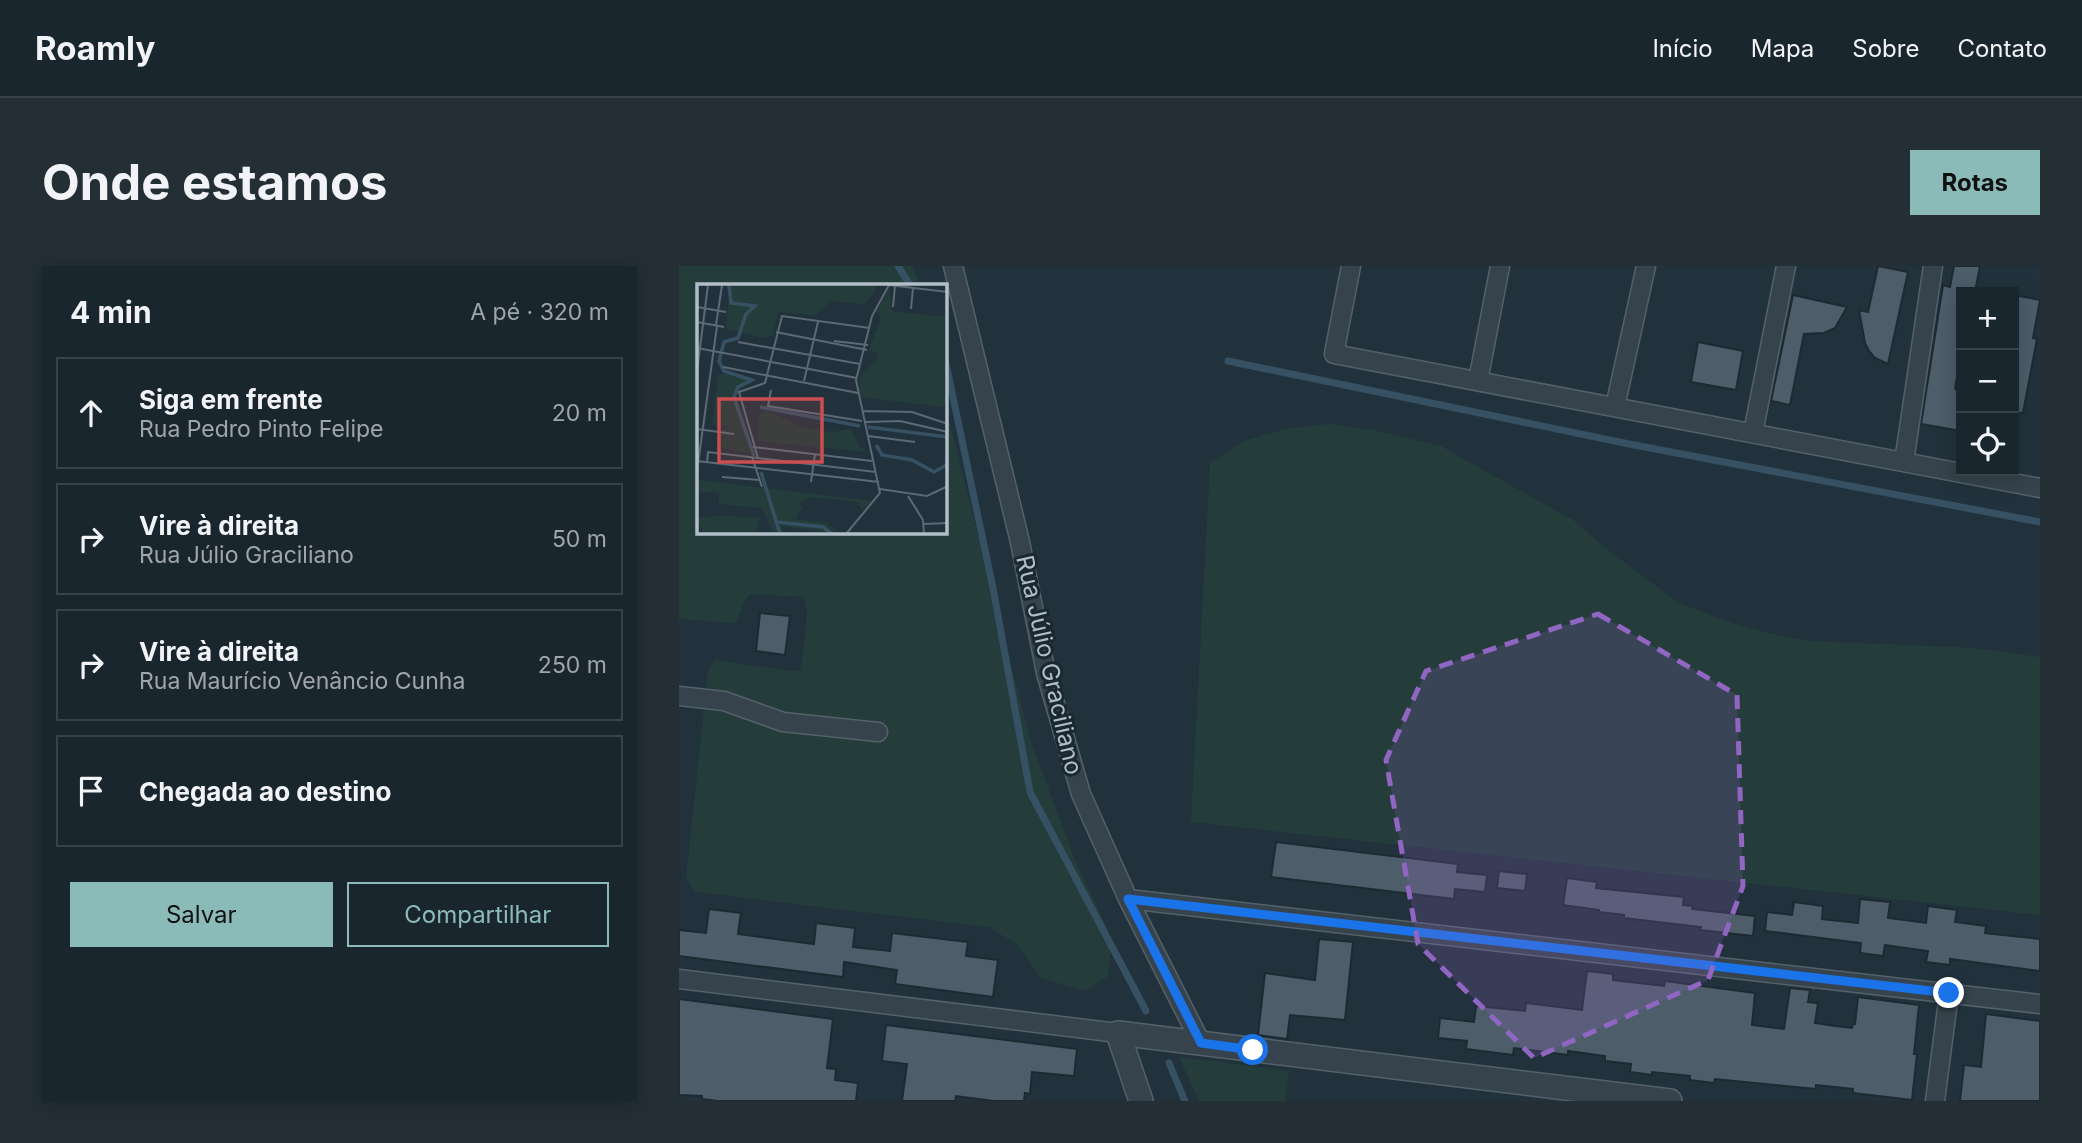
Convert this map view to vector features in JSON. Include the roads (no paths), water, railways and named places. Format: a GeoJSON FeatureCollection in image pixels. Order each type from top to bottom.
{"type":"FeatureCollection","features":[{"type":"Feature","properties":{"kind":"street","name":"Rua Júlio Graciliano"},"geometry":{"type":"LineString","coordinates":[[953,266],[1020,542],[1046,673],[1062,736],[1081,794],[1128,899],[1201,1043]]}},
{"type":"Feature","properties":{"kind":"street"},"geometry":{"type":"LineString","coordinates":[[1351,266],[1334,354],[2040,488]]}},
{"type":"Feature","properties":{"kind":"street"},"geometry":{"type":"LineString","coordinates":[[1478,381],[1500,266]]}},
{"type":"Feature","properties":{"kind":"street"},"geometry":{"type":"LineString","coordinates":[[1615,407],[1646,266]]}},
{"type":"Feature","properties":{"kind":"street"},"geometry":{"type":"LineString","coordinates":[[1753,433],[1786,266]]}},
{"type":"Feature","properties":{"kind":"street"},"geometry":{"type":"LineString","coordinates":[[1904,462],[1933,266]]}},
{"type":"Feature","properties":{"kind":"street"},"geometry":{"type":"LineString","coordinates":[[679,696],[724,701],[783,722],[878,732]]}},
{"type":"Feature","properties":{"kind":"street"},"geometry":{"type":"LineString","coordinates":[[1128,899],[2040,1004]]}},
{"type":"Feature","properties":{"kind":"street"},"geometry":{"type":"LineString","coordinates":[[679,979],[1670,1101]]}},
{"type":"Feature","properties":{"kind":"street"},"geometry":{"type":"LineString","coordinates":[[1935,1101],[1949,993]]}},
{"type":"Feature","properties":{"kind":"street"},"geometry":{"type":"LineString","coordinates":[[1118,1033],[1141,1101]]}},
{"type":"Feature","properties":{"kind":"waterway"},"geometry":{"type":"LineString","coordinates":[[898,266],[909,284]]}},
{"type":"Feature","properties":{"kind":"waterway"},"geometry":{"type":"LineString","coordinates":[[1228,361],[1629,444],[2040,522]]}},
{"type":"Feature","properties":{"kind":"waterway"},"geometry":{"type":"LineString","coordinates":[[947,369],[993,588],[1030,792],[1146,1011]]}},
{"type":"Feature","properties":{"kind":"waterway"},"geometry":{"type":"LineString","coordinates":[[1169,1063],[1185,1101]]}}]}
